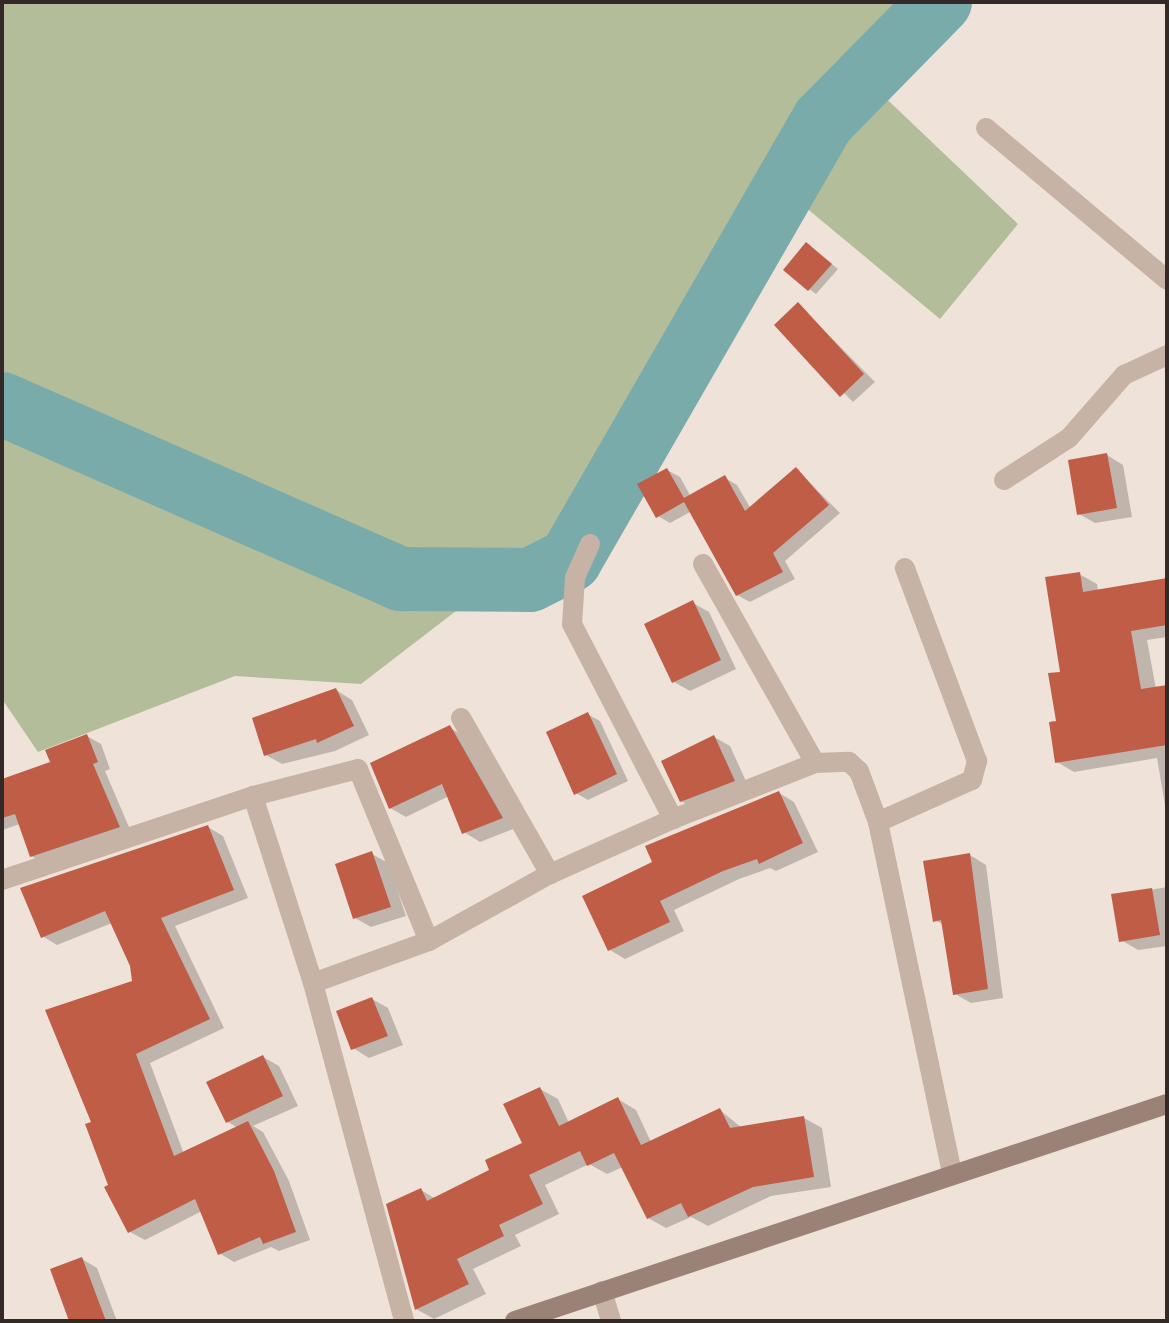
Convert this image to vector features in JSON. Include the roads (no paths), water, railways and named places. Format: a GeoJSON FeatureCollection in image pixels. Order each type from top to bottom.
{"type":"FeatureCollection","features":[{"type":"Feature","properties":{"kind":"street"},"geometry":{"type":"LineString","coordinates":[[986,128],[1167,280]]}},
{"type":"Feature","properties":{"kind":"street"},"geometry":{"type":"LineString","coordinates":[[1004,480],[1069,438],[1124,375],[1167,355]]}},
{"type":"Feature","properties":{"kind":"street"},"geometry":{"type":"LineString","coordinates":[[590,544],[575,578],[572,624],[673,819]]}},
{"type":"Feature","properties":{"kind":"street"},"geometry":{"type":"LineString","coordinates":[[703,564],[815,763]]}},
{"type":"Feature","properties":{"kind":"street"},"geometry":{"type":"LineString","coordinates":[[878,822],[972,780],[977,761],[905,568]]}},
{"type":"Feature","properties":{"kind":"street"},"geometry":{"type":"LineString","coordinates":[[461,718],[550,874]]}},
{"type":"Feature","properties":{"kind":"street"},"geometry":{"type":"LineString","coordinates":[[313,983],[429,941],[550,874],[673,819],[815,763],[838,760],[859,771],[878,822],[952,1172]]}},
{"type":"Feature","properties":{"kind":"street"},"geometry":{"type":"LineString","coordinates":[[2,880],[253,796],[358,769],[429,941]]}},
{"type":"Feature","properties":{"kind":"street"},"geometry":{"type":"LineString","coordinates":[[253,796],[313,983],[404,1321]]}},
{"type":"Feature","properties":{"kind":"street"},"geometry":{"type":"LineString","coordinates":[[515,1321],[952,1172],[1167,1104]]}},
{"type":"Feature","properties":{"kind":"street"},"geometry":{"type":"LineString","coordinates":[[602,1291],[611,1321]]}},
{"type":"Feature","properties":{"kind":"waterway"},"geometry":{"type":"LineString","coordinates":[[2,404],[401,579],[530,580],[570,560],[823,121],[940,2]]}}]}
